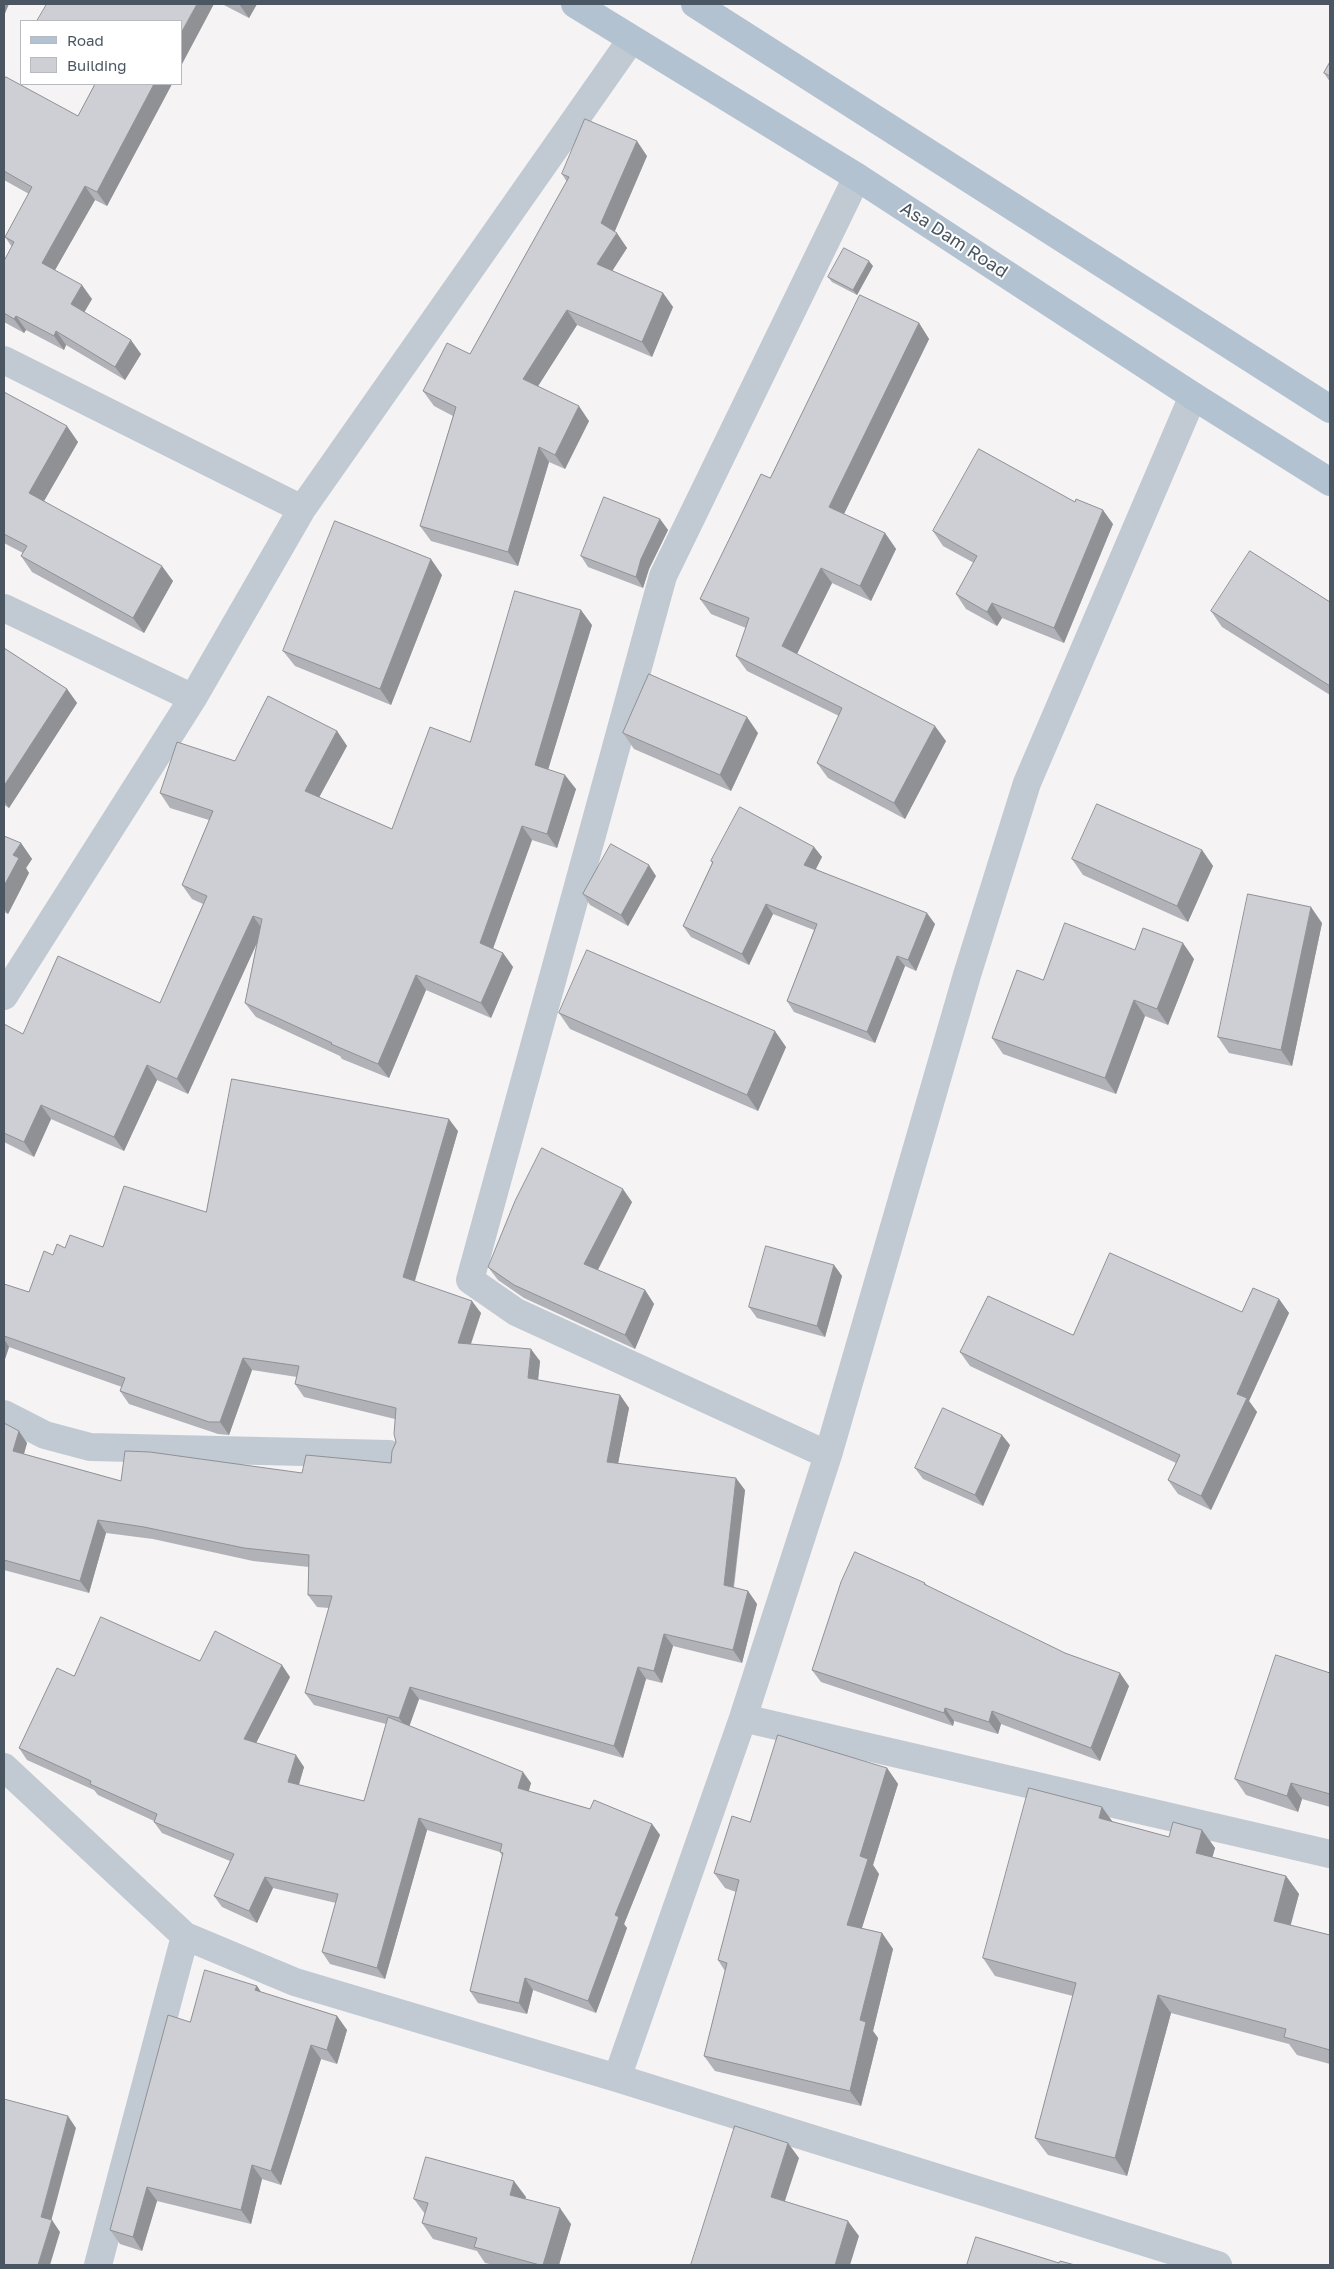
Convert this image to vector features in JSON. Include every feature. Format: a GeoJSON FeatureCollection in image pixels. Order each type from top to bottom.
{"type":"FeatureCollection","features":[{"type":"Feature","properties":{"kind":"main road","name":"Asa Dam Road"},"geometry":{"type":"LineString","coordinates":[[575,4],[857,177],[1193,396],[1330,482]]}},
{"type":"Feature","properties":{"kind":"main road"},"geometry":{"type":"LineString","coordinates":[[695,4],[1330,409]]}},
{"type":"Feature","properties":{"kind":"street"},"geometry":{"type":"LineString","coordinates":[[4,996],[193,698],[302,509],[631,40]]}},
{"type":"Feature","properties":{"kind":"street"},"geometry":{"type":"LineString","coordinates":[[828,1455],[516,1312],[470,1280],[663,576],[857,177]]}},
{"type":"Feature","properties":{"kind":"street"},"geometry":{"type":"LineString","coordinates":[[4,360],[302,509]]}},
{"type":"Feature","properties":{"kind":"street"},"geometry":{"type":"LineString","coordinates":[[617,2078],[743,1718],[828,1455],[967,975],[1027,783],[1193,396]]}},
{"type":"Feature","properties":{"kind":"street"},"geometry":{"type":"LineString","coordinates":[[4,608],[193,698]]}},
{"type":"Feature","properties":{"kind":"street"},"geometry":{"type":"LineString","coordinates":[[4,1414],[45,1435],[90,1447],[389,1454]]}},
{"type":"Feature","properties":{"kind":"street"},"geometry":{"type":"LineString","coordinates":[[743,1718],[1330,1854]]}},
{"type":"Feature","properties":{"kind":"street"},"geometry":{"type":"LineString","coordinates":[[4,1767],[184,1936],[294,1982],[617,2078],[1218,2265]]}},
{"type":"Feature","properties":{"kind":"street"},"geometry":{"type":"LineString","coordinates":[[98,2265],[184,1936]]}},
{"type":"Feature","properties":{"kind":"building"},"geometry":{"type":"Polygon","coordinates":[[[47,4],[197,4],[182,31],[182,20],[38,20],[47,4]]]}},
{"type":"Feature","properties":{"kind":"building"},"geometry":{"type":"Polygon","coordinates":[[[1330,62],[1330,76],[1324,73],[1330,62]]]}},
{"type":"Feature","properties":{"kind":"building"},"geometry":{"type":"Polygon","coordinates":[[[6,77],[78,116],[94,85],[153,85],[97,192],[85,186],[42,263],[82,285],[71,304],[131,340],[115,367],[56,331],[54,336],[16,316],[14,319],[4,313],[4,261],[14,242],[5,237],[32,187],[4,171],[4,80],[6,77]]]}},
{"type":"Feature","properties":{"kind":"building"},"geometry":{"type":"Polygon","coordinates":[[[585,119],[637,141],[601,223],[617,233],[597,264],[663,293],[642,342],[567,310],[523,379],[579,406],[555,455],[539,447],[508,552],[420,526],[456,407],[423,391],[447,343],[470,354],[569,177],[562,174],[585,119]]]}},
{"type":"Feature","properties":{"kind":"building"},"geometry":{"type":"Polygon","coordinates":[[[844,248],[869,261],[853,290],[828,277],[844,248]]]}},
{"type":"Feature","properties":{"kind":"building"},"geometry":{"type":"Polygon","coordinates":[[[860,295],[919,323],[829,507],[885,533],[860,586],[821,568],[782,646],[935,726],[894,803],[817,763],[842,708],[736,656],[749,618],[700,599],[761,474],[770,478],[860,295]]]}},
{"type":"Feature","properties":{"kind":"building"},"geometry":{"type":"Polygon","coordinates":[[[4,392],[67,426],[29,493],[162,566],[133,618],[21,556],[27,546],[4,534],[4,392]]]}},
{"type":"Feature","properties":{"kind":"building"},"geometry":{"type":"Polygon","coordinates":[[[979,449],[1075,502],[1076,499],[1103,510],[1054,628],[992,603],[987,612],[956,594],[977,556],[933,531],[979,449]]]}},
{"type":"Feature","properties":{"kind":"building"},"geometry":{"type":"Polygon","coordinates":[[[604,497],[660,519],[641,559],[636,577],[581,556],[604,497]]]}},
{"type":"Feature","properties":{"kind":"building"},"geometry":{"type":"Polygon","coordinates":[[[335,521],[431,559],[380,689],[283,651],[335,521]]]}},
{"type":"Feature","properties":{"kind":"building"},"geometry":{"type":"Polygon","coordinates":[[[1250,551],[1330,602],[1330,686],[1211,611],[1250,551]]]}},
{"type":"Feature","properties":{"kind":"building"},"geometry":{"type":"Polygon","coordinates":[[[515,591],[581,610],[535,765],[565,775],[547,834],[522,826],[480,943],[503,953],[481,1003],[416,975],[378,1064],[245,1003],[262,919],[253,916],[177,1079],[147,1065],[114,1137],[41,1105],[24,1142],[4,1133],[4,1024],[23,1034],[58,956],[160,1003],[207,896],[182,885],[213,811],[160,793],[177,742],[235,761],[268,696],[337,731],[305,791],[392,829],[430,727],[470,742],[515,591]]]}},
{"type":"Feature","properties":{"kind":"building"},"geometry":{"type":"Polygon","coordinates":[[[4,648],[67,689],[4,786],[4,648]]]}},
{"type":"Feature","properties":{"kind":"building"},"geometry":{"type":"Polygon","coordinates":[[[649,674],[747,717],[720,775],[623,733],[649,674]]]}},
{"type":"Feature","properties":{"kind":"building"},"geometry":{"type":"Polygon","coordinates":[[[1097,804],[1202,850],[1177,906],[1072,859],[1097,804]]]}},
{"type":"Feature","properties":{"kind":"building"},"geometry":{"type":"Polygon","coordinates":[[[740,807],[814,847],[804,865],[927,913],[908,960],[897,956],[867,1032],[787,1001],[817,924],[766,904],[742,954],[683,926],[713,862],[711,861],[740,807]]]}},
{"type":"Feature","properties":{"kind":"building"},"geometry":{"type":"Polygon","coordinates":[[[4,836],[21,843],[13,855],[19,858],[4,886],[4,836]]]}},
{"type":"Feature","properties":{"kind":"building"},"geometry":{"type":"Polygon","coordinates":[[[611,844],[649,865],[621,915],[583,894],[611,844]]]}},
{"type":"Feature","properties":{"kind":"building"},"geometry":{"type":"Polygon","coordinates":[[[1248,894],[1311,907],[1281,1050],[1218,1037],[1248,894]]]}},
{"type":"Feature","properties":{"kind":"building"},"geometry":{"type":"Polygon","coordinates":[[[1065,923],[1135,950],[1143,928],[1183,943],[1157,1009],[1134,1000],[1105,1078],[992,1038],[1017,970],[1043,980],[1065,923]]]}},
{"type":"Feature","properties":{"kind":"building"},"geometry":{"type":"Polygon","coordinates":[[[587,950],[775,1031],[747,1095],[559,1013],[587,950]]]}},
{"type":"Feature","properties":{"kind":"building"},"geometry":{"type":"Polygon","coordinates":[[[232,1079],[449,1119],[403,1277],[472,1301],[458,1343],[531,1349],[528,1378],[620,1395],[607,1462],[736,1478],[724,1585],[748,1591],[733,1650],[664,1634],[654,1671],[638,1667],[614,1746],[410,1687],[399,1718],[305,1693],[332,1596],[308,1595],[309,1555],[244,1548],[144,1527],[98,1520],[80,1581],[4,1560],[4,1423],[19,1431],[13,1451],[121,1481],[125,1451],[150,1452],[302,1473],[306,1455],[391,1463],[392,1451],[396,1442],[394,1434],[396,1408],[295,1384],[299,1366],[243,1358],[220,1422],[209,1422],[120,1391],[125,1378],[4,1336],[4,1284],[29,1292],[44,1251],[53,1255],[57,1244],[65,1248],[70,1235],[103,1247],[124,1186],[206,1212],[232,1079]]]}},
{"type":"Feature","properties":{"kind":"building"},"geometry":{"type":"Polygon","coordinates":[[[542,1148],[623,1189],[584,1264],[645,1290],[625,1335],[514,1285],[488,1267],[515,1201],[542,1148]]]}},
{"type":"Feature","properties":{"kind":"building"},"geometry":{"type":"Polygon","coordinates":[[[766,1246],[834,1265],[817,1326],[749,1307],[766,1246]]]}},
{"type":"Feature","properties":{"kind":"building"},"geometry":{"type":"Polygon","coordinates":[[[1110,1253],[1242,1312],[1253,1288],[1279,1299],[1237,1394],[1247,1398],[1201,1496],[1168,1480],[1180,1455],[960,1352],[988,1296],[1073,1335],[1110,1253]]]}},
{"type":"Feature","properties":{"kind":"building"},"geometry":{"type":"Polygon","coordinates":[[[943,1408],[1002,1435],[975,1495],[915,1468],[943,1408]]]}},
{"type":"Feature","properties":{"kind":"building"},"geometry":{"type":"Polygon","coordinates":[[[855,1552],[925,1583],[1065,1653],[1120,1673],[1091,1748],[992,1711],[989,1722],[945,1708],[944,1713],[812,1670],[841,1582],[855,1552]]]}},
{"type":"Feature","properties":{"kind":"building"},"geometry":{"type":"Polygon","coordinates":[[[101,1617],[200,1661],[215,1631],[282,1665],[244,1739],[296,1755],[288,1782],[364,1801],[388,1717],[523,1772],[518,1788],[590,1809],[594,1800],[652,1824],[615,1915],[619,1917],[588,2001],[525,1978],[519,2003],[470,1991],[503,1853],[500,1852],[502,1844],[419,1818],[377,1968],[322,1952],[338,1894],[265,1877],[249,1911],[214,1896],[234,1854],[154,1822],[157,1814],[90,1784],[91,1781],[19,1748],[57,1668],[74,1676],[101,1617]]]}},
{"type":"Feature","properties":{"kind":"building"},"geometry":{"type":"Polygon","coordinates":[[[1276,1655],[1330,1673],[1330,1794],[1291,1783],[1287,1796],[1235,1779],[1276,1655]]]}},
{"type":"Feature","properties":{"kind":"building"},"geometry":{"type":"Polygon","coordinates":[[[778,1735],[887,1768],[860,1856],[868,1859],[847,1925],[882,1933],[860,2020],[866,2022],[850,2091],[704,2056],[727,1963],[718,1960],[739,1880],[714,1873],[732,1816],[750,1822],[778,1735]]]}},
{"type":"Feature","properties":{"kind":"building"},"geometry":{"type":"Polygon","coordinates":[[[1029,1788],[1102,1807],[1099,1818],[1169,1837],[1173,1822],[1202,1830],[1196,1853],[1286,1876],[1274,1921],[1330,1935],[1330,2050],[1284,2037],[1286,2029],[1158,1995],[1115,2158],[1035,2138],[1076,1983],[983,1958],[1029,1788]]]}},
{"type":"Feature","properties":{"kind":"building"},"geometry":{"type":"Polygon","coordinates":[[[205,1970],[257,1986],[255,1990],[337,2016],[327,2050],[311,2045],[271,2171],[252,2165],[241,2210],[147,2187],[133,2237],[110,2230],[168,2015],[190,2022],[205,1970]]]}},
{"type":"Feature","properties":{"kind":"building"},"geometry":{"type":"Polygon","coordinates":[[[4,2099],[68,2116],[41,2217],[52,2220],[38,2265],[4,2265],[4,2099]]]}},
{"type":"Feature","properties":{"kind":"building"},"geometry":{"type":"Polygon","coordinates":[[[735,2126],[788,2143],[771,2197],[848,2221],[835,2265],[691,2265],[735,2126]]]}},
{"type":"Feature","properties":{"kind":"building"},"geometry":{"type":"Polygon","coordinates":[[[426,2157],[514,2181],[510,2195],[560,2208],[543,2265],[474,2247],[477,2238],[422,2223],[428,2203],[414,2199],[426,2157]]]}},
{"type":"Feature","properties":{"kind":"building"},"geometry":{"type":"Polygon","coordinates":[[[976,2237],[1059,2263],[1060,2261],[1075,2265],[967,2265],[976,2237]]]}}]}
